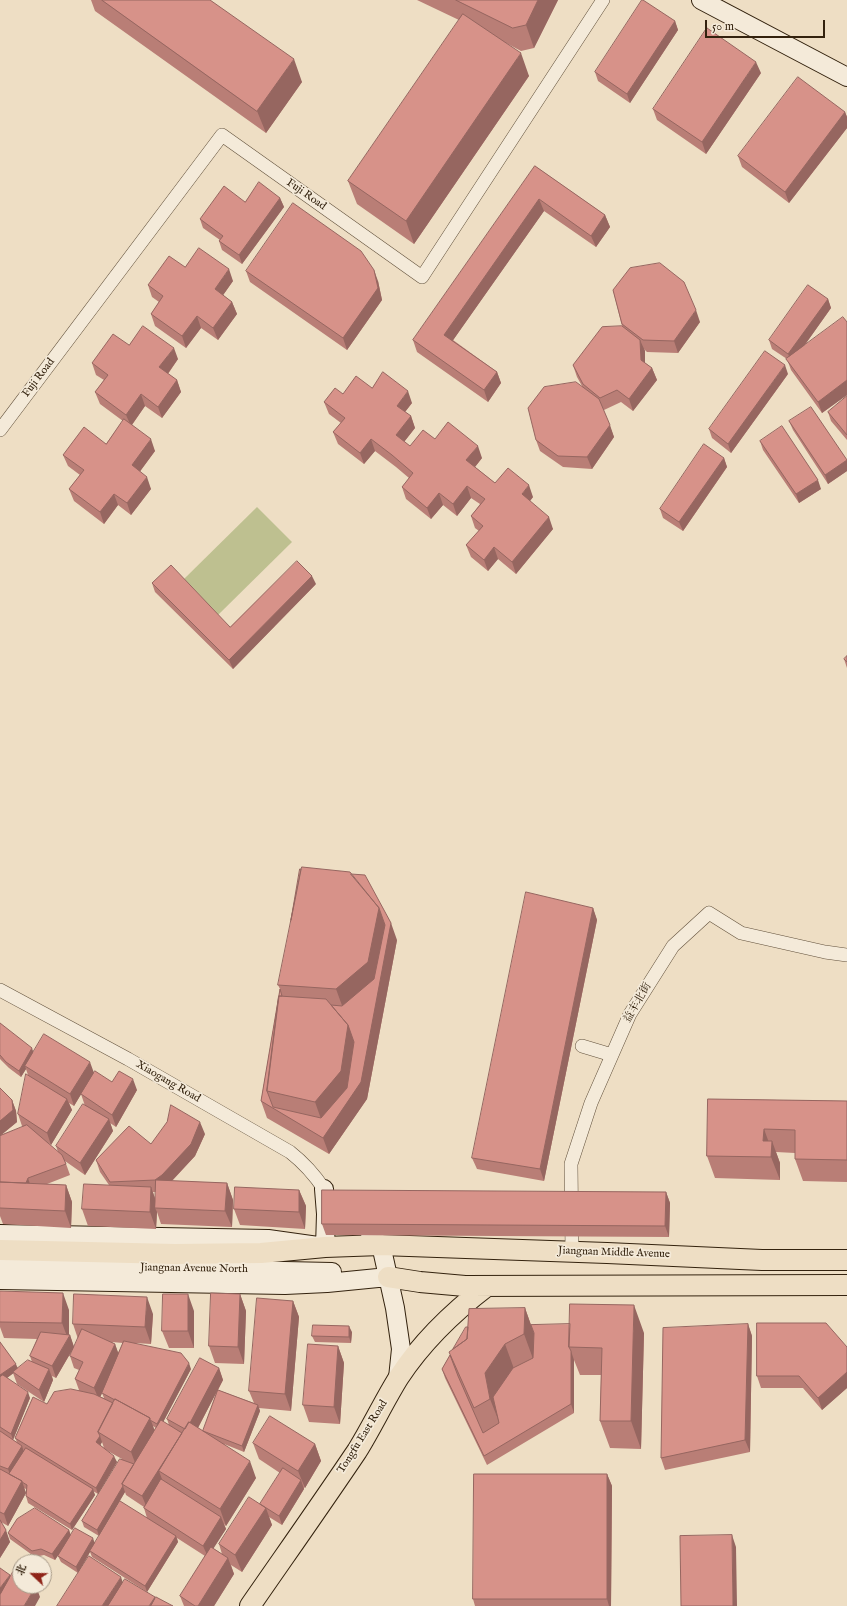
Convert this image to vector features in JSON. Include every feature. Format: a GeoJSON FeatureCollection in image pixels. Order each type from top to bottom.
{"type":"FeatureCollection","features":[{"type":"Feature","properties":{"kind":"main road"},"geometry":{"type":"LineString","coordinates":[[702,0],[847,77]]}},
{"type":"Feature","properties":{"kind":"main road"},"geometry":{"type":"LineString","coordinates":[[324,1189],[344,1212]]}},
{"type":"Feature","properties":{"kind":"main road"},"geometry":{"type":"LineString","coordinates":[[0,1234],[268,1239],[325,1247],[326,1214],[324,1189]]}},
{"type":"Feature","properties":{"kind":"main road"},"geometry":{"type":"LineString","coordinates":[[359,1228],[381,1246]]}},
{"type":"Feature","properties":{"kind":"main road","name":"Jiangnan Middle Avenue"},"geometry":{"type":"LineString","coordinates":[[381,1246],[572,1251],[762,1260],[847,1260]]}},
{"type":"Feature","properties":{"kind":"main road","name":"Jiangnan Avenue North"},"geometry":{"type":"LineString","coordinates":[[0,1250],[167,1254],[253,1253],[325,1247],[381,1246]]}},
{"type":"Feature","properties":{"kind":"main road","name":"Tongfu East Road"},"geometry":{"type":"LineString","coordinates":[[250,1606],[357,1450],[398,1378],[401,1349],[395,1308],[381,1246]]}},
{"type":"Feature","properties":{"kind":"main road","name":"Jiangnan Avenue North"},"geometry":{"type":"LineString","coordinates":[[0,1265],[339,1272],[388,1277]]}},
{"type":"Feature","properties":{"kind":"main road"},"geometry":{"type":"LineString","coordinates":[[0,1280],[285,1284],[327,1283],[388,1277],[420,1282],[487,1286],[847,1285]]}},
{"type":"Feature","properties":{"kind":"main road"},"geometry":{"type":"LineString","coordinates":[[398,1378],[421,1347],[463,1305],[487,1286]]}},
{"type":"Feature","properties":{"kind":"street","name":"Fuji Road"},"geometry":{"type":"LineString","coordinates":[[0,430],[222,135],[422,277],[603,0]]}},
{"type":"Feature","properties":{"kind":"street","name":"益丰北街"},"geometry":{"type":"LineString","coordinates":[[572,1251],[572,1164],[591,1103],[630,1014],[673,946],[709,913],[741,933],[825,952],[847,955]]}},
{"type":"Feature","properties":{"kind":"street","name":"Xiaogang Road"},"geometry":{"type":"LineString","coordinates":[[0,990],[128,1059],[290,1152],[303,1162],[315,1175],[324,1189]]}},
{"type":"Feature","properties":{"kind":"street"},"geometry":{"type":"LineString","coordinates":[[582,1046],[612,1055]]}},
{"type":"Feature","properties":{"kind":"green space"},"geometry":{"type":"Polygon","coordinates":[[[257,507],[292,542],[218,615],[184,579],[257,507]]]}},
{"type":"Feature","properties":{"kind":"building"},"geometry":{"type":"Polygon","coordinates":[[[102,0],[210,0],[294,59],[257,111],[102,0]]]}},
{"type":"Feature","properties":{"kind":"building"},"geometry":{"type":"Polygon","coordinates":[[[456,0],[538,0],[526,25],[513,28],[456,0]]]}},
{"type":"Feature","properties":{"kind":"building"},"geometry":{"type":"Polygon","coordinates":[[[642,0],[675,21],[627,94],[595,72],[642,0]]]}},
{"type":"Feature","properties":{"kind":"building"},"geometry":{"type":"Polygon","coordinates":[[[463,14],[521,53],[406,221],[348,181],[463,14]]]}},
{"type":"Feature","properties":{"kind":"building"},"geometry":{"type":"Polygon","coordinates":[[[707,28],[756,62],[702,142],[653,109],[707,28]]]}},
{"type":"Feature","properties":{"kind":"building"},"geometry":{"type":"Polygon","coordinates":[[[798,77],[845,112],[785,192],[738,156],[798,77]]]}},
{"type":"Feature","properties":{"kind":"building"},"geometry":{"type":"Polygon","coordinates":[[[535,166],[605,215],[591,236],[539,199],[444,335],[497,372],[484,390],[413,340],[535,166]]]}},
{"type":"Feature","properties":{"kind":"building"},"geometry":{"type":"Polygon","coordinates":[[[259,182],[280,198],[239,255],[219,241],[223,236],[200,219],[224,186],[245,202],[259,182]]]}},
{"type":"Feature","properties":{"kind":"building"},"geometry":{"type":"Polygon","coordinates":[[[293,203],[361,251],[374,270],[378,288],[343,338],[246,271],[293,203]]]}},
{"type":"Feature","properties":{"kind":"building"},"geometry":{"type":"Polygon","coordinates":[[[199,248],[229,269],[215,289],[232,302],[213,328],[197,316],[182,336],[151,314],[163,296],[148,285],[169,256],[185,267],[199,248]]]}},
{"type":"Feature","properties":{"kind":"building"},"geometry":{"type":"Polygon","coordinates":[[[660,263],[684,282],[696,310],[674,341],[643,340],[622,324],[613,290],[630,268],[660,263]]]}},
{"type":"Feature","properties":{"kind":"building"},"geometry":{"type":"Polygon","coordinates":[[[808,285],[828,299],[788,354],[769,340],[808,285]]]}},
{"type":"Feature","properties":{"kind":"building"},"geometry":{"type":"Polygon","coordinates":[[[843,317],[847,322],[847,380],[818,402],[786,359],[843,317]]]}},
{"type":"Feature","properties":{"kind":"building"},"geometry":{"type":"Polygon","coordinates":[[[143,326],[174,348],[159,367],[177,380],[158,407],[141,394],[126,415],[95,392],[108,375],[92,363],[113,334],[129,345],[143,326]]]}},
{"type":"Feature","properties":{"kind":"building"},"geometry":{"type":"Polygon","coordinates":[[[622,326],[640,340],[641,360],[652,368],[629,399],[617,390],[600,398],[583,384],[573,365],[602,327],[622,326]]]}},
{"type":"Feature","properties":{"kind":"building"},"geometry":{"type":"Polygon","coordinates":[[[765,351],[785,365],[728,444],[709,429],[765,351]]]}},
{"type":"Feature","properties":{"kind":"building"},"geometry":{"type":"Polygon","coordinates":[[[383,372],[408,391],[397,406],[411,416],[396,435],[410,446],[423,430],[435,439],[448,422],[478,446],[466,460],[495,483],[508,468],[529,485],[522,494],[549,517],[512,562],[494,547],[484,560],[466,545],[483,526],[471,516],[485,499],[467,486],[453,504],[439,493],[427,508],[402,487],[413,473],[392,455],[371,439],[360,453],[333,432],[345,418],[324,402],[335,388],[343,394],[356,376],[372,388],[383,372]]]}},
{"type":"Feature","properties":{"kind":"building"},"geometry":{"type":"Polygon","coordinates":[[[576,382],[599,399],[610,425],[587,457],[558,456],[536,440],[528,408],[544,387],[576,382]]]}},
{"type":"Feature","properties":{"kind":"building"},"geometry":{"type":"Polygon","coordinates":[[[847,396],[847,435],[828,412],[847,396]]]}},
{"type":"Feature","properties":{"kind":"building"},"geometry":{"type":"Polygon","coordinates":[[[811,407],[847,460],[825,475],[789,421],[811,407]]]}},
{"type":"Feature","properties":{"kind":"building"},"geometry":{"type":"Polygon","coordinates":[[[124,419],[151,439],[132,465],[147,477],[127,503],[114,494],[100,512],[69,489],[84,470],[63,455],[84,427],[106,444],[124,419]]]}},
{"type":"Feature","properties":{"kind":"building"},"geometry":{"type":"Polygon","coordinates":[[[782,426],[818,480],[796,494],[760,441],[782,426]]]}},
{"type":"Feature","properties":{"kind":"building"},"geometry":{"type":"Polygon","coordinates":[[[704,444],[724,458],[679,522],[660,509],[704,444]]]}},
{"type":"Feature","properties":{"kind":"building"},"geometry":{"type":"Polygon","coordinates":[[[297,561],[312,576],[229,660],[152,583],[171,565],[230,627],[297,561]]]}},
{"type":"Feature","properties":{"kind":"building"},"geometry":{"type":"Polygon","coordinates":[[[302,867],[350,872],[379,908],[368,962],[336,989],[278,985],[302,867]]]}},
{"type":"Feature","properties":{"kind":"building"},"geometry":{"type":"Polygon","coordinates":[[[300,869],[301,869],[291,920],[300,869]]]}},
{"type":"Feature","properties":{"kind":"building"},"geometry":{"type":"Polygon","coordinates":[[[351,874],[365,875],[391,923],[361,1082],[323,1138],[261,1101],[280,989],[282,996],[279,996],[267,1091],[273,1107],[321,1118],[347,1088],[354,1042],[348,1025],[331,1005],[342,1006],[374,979],[385,925],[379,908],[351,874]]]}},
{"type":"Feature","properties":{"kind":"building"},"geometry":{"type":"Polygon","coordinates":[[[526,892],[593,908],[540,1169],[472,1158],[526,892]]]}},
{"type":"Feature","properties":{"kind":"building"},"geometry":{"type":"Polygon","coordinates":[[[279,996],[326,999],[348,1025],[341,1071],[315,1102],[267,1091],[279,996]]]}},
{"type":"Feature","properties":{"kind":"building"},"geometry":{"type":"Polygon","coordinates":[[[0,1023],[32,1048],[19,1071],[6,1062],[0,1055],[0,1023]]]}},
{"type":"Feature","properties":{"kind":"building"},"geometry":{"type":"Polygon","coordinates":[[[44,1034],[90,1062],[70,1094],[25,1066],[44,1034]]]}},
{"type":"Feature","properties":{"kind":"building"},"geometry":{"type":"Polygon","coordinates":[[[95,1071],[112,1082],[119,1071],[133,1079],[112,1115],[81,1094],[95,1071]]]}},
{"type":"Feature","properties":{"kind":"building"},"geometry":{"type":"Polygon","coordinates":[[[26,1074],[67,1099],[47,1133],[18,1114],[26,1074]]]}},
{"type":"Feature","properties":{"kind":"building"},"geometry":{"type":"Polygon","coordinates":[[[0,1088],[12,1100],[13,1110],[0,1121],[0,1088]]]}},
{"type":"Feature","properties":{"kind":"building"},"geometry":{"type":"Polygon","coordinates":[[[708,1099],[847,1101],[847,1160],[795,1159],[795,1130],[764,1129],[763,1141],[772,1141],[771,1157],[707,1156],[708,1099]]]}},
{"type":"Feature","properties":{"kind":"building"},"geometry":{"type":"Polygon","coordinates":[[[83,1104],[109,1119],[80,1163],[56,1146],[83,1104]]]}},
{"type":"Feature","properties":{"kind":"building"},"geometry":{"type":"Polygon","coordinates":[[[171,1105],[200,1122],[191,1144],[162,1175],[155,1180],[110,1182],[96,1160],[129,1126],[151,1144],[167,1122],[171,1105]]]}},
{"type":"Feature","properties":{"kind":"building"},"geometry":{"type":"Polygon","coordinates":[[[27,1125],[62,1155],[66,1164],[28,1178],[26,1183],[0,1182],[0,1136],[27,1125]]]}},
{"type":"Feature","properties":{"kind":"building"},"geometry":{"type":"Polygon","coordinates":[[[156,1180],[227,1183],[225,1211],[155,1208],[156,1180]]]}},
{"type":"Feature","properties":{"kind":"building"},"geometry":{"type":"Polygon","coordinates":[[[0,1182],[66,1185],[65,1211],[0,1208],[0,1182]]]}},
{"type":"Feature","properties":{"kind":"building"},"geometry":{"type":"Polygon","coordinates":[[[84,1184],[151,1187],[150,1212],[82,1209],[84,1184]]]}},
{"type":"Feature","properties":{"kind":"building"},"geometry":{"type":"Polygon","coordinates":[[[235,1187],[299,1190],[299,1212],[234,1209],[235,1187]]]}},
{"type":"Feature","properties":{"kind":"building"},"geometry":{"type":"Polygon","coordinates":[[[322,1190],[666,1192],[665,1226],[322,1224],[322,1190]]]}},
{"type":"Feature","properties":{"kind":"building"},"geometry":{"type":"Polygon","coordinates":[[[0,1291],[63,1293],[62,1323],[0,1322],[0,1291]]]}},
{"type":"Feature","properties":{"kind":"building"},"geometry":{"type":"Polygon","coordinates":[[[211,1293],[240,1294],[238,1347],[209,1346],[211,1293]]]}},
{"type":"Feature","properties":{"kind":"building"},"geometry":{"type":"Polygon","coordinates":[[[74,1294],[147,1297],[145,1327],[73,1324],[74,1294]]]}},
{"type":"Feature","properties":{"kind":"building"},"geometry":{"type":"Polygon","coordinates":[[[163,1294],[188,1294],[188,1331],[162,1331],[163,1294]]]}},
{"type":"Feature","properties":{"kind":"building"},"geometry":{"type":"Polygon","coordinates":[[[257,1298],[293,1301],[285,1394],[249,1391],[257,1298]]]}},
{"type":"Feature","properties":{"kind":"building"},"geometry":{"type":"Polygon","coordinates":[[[570,1304],[634,1305],[631,1421],[600,1421],[602,1348],[569,1347],[570,1304]]]}},
{"type":"Feature","properties":{"kind":"building"},"geometry":{"type":"Polygon","coordinates":[[[525,1308],[524,1334],[505,1344],[485,1373],[490,1399],[474,1408],[449,1352],[467,1339],[469,1309],[525,1308]]]}},
{"type":"Feature","properties":{"kind":"building"},"geometry":{"type":"Polygon","coordinates":[[[757,1323],[826,1323],[847,1347],[847,1372],[818,1398],[799,1376],[757,1376],[757,1323]]]}},
{"type":"Feature","properties":{"kind":"building"},"geometry":{"type":"Polygon","coordinates":[[[570,1324],[569,1347],[571,1351],[571,1404],[484,1456],[442,1369],[450,1355],[483,1433],[499,1423],[493,1397],[513,1368],[533,1358],[534,1333],[531,1325],[570,1324]]]}},
{"type":"Feature","properties":{"kind":"building"},"geometry":{"type":"Polygon","coordinates":[[[748,1324],[745,1440],[661,1458],[663,1328],[748,1324]]]}},
{"type":"Feature","properties":{"kind":"building"},"geometry":{"type":"Polygon","coordinates":[[[313,1325],[349,1326],[349,1337],[312,1336],[313,1325]]]}},
{"type":"Feature","properties":{"kind":"building"},"geometry":{"type":"Polygon","coordinates":[[[466,1327],[468,1327],[467,1339],[453,1349],[466,1327]]]}},
{"type":"Feature","properties":{"kind":"building"},"geometry":{"type":"Polygon","coordinates":[[[82,1329],[115,1344],[94,1388],[75,1379],[83,1362],[70,1356],[82,1329]]]}},
{"type":"Feature","properties":{"kind":"building"},"geometry":{"type":"Polygon","coordinates":[[[41,1332],[70,1335],[52,1366],[30,1356],[41,1332]]]}},
{"type":"Feature","properties":{"kind":"building"},"geometry":{"type":"Polygon","coordinates":[[[124,1341],[181,1353],[189,1363],[157,1424],[150,1420],[150,1418],[102,1393],[124,1341]]]}},
{"type":"Feature","properties":{"kind":"building"},"geometry":{"type":"Polygon","coordinates":[[[0,1342],[16,1364],[0,1375],[0,1342]]]}},
{"type":"Feature","properties":{"kind":"building"},"geometry":{"type":"Polygon","coordinates":[[[308,1344],[338,1346],[334,1407],[303,1405],[308,1344]]]}},
{"type":"Feature","properties":{"kind":"building"},"geometry":{"type":"Polygon","coordinates":[[[200,1358],[219,1368],[190,1423],[189,1422],[185,1429],[167,1419],[200,1358]]]}},
{"type":"Feature","properties":{"kind":"building"},"geometry":{"type":"Polygon","coordinates":[[[28,1360],[49,1369],[39,1390],[13,1372],[28,1360]]]}},
{"type":"Feature","properties":{"kind":"building"},"geometry":{"type":"Polygon","coordinates":[[[3,1375],[28,1392],[11,1434],[0,1427],[0,1377],[3,1375]]]}},
{"type":"Feature","properties":{"kind":"building"},"geometry":{"type":"Polygon","coordinates":[[[71,1389],[94,1394],[113,1403],[98,1432],[100,1436],[96,1442],[114,1456],[96,1488],[15,1438],[33,1397],[47,1404],[54,1392],[71,1389]]]}},
{"type":"Feature","properties":{"kind":"building"},"geometry":{"type":"Polygon","coordinates":[[[218,1390],[258,1405],[242,1446],[203,1431],[218,1390]]]}},
{"type":"Feature","properties":{"kind":"building"},"geometry":{"type":"Polygon","coordinates":[[[115,1399],[150,1418],[131,1452],[98,1432],[115,1399]]]}},
{"type":"Feature","properties":{"kind":"building"},"geometry":{"type":"Polygon","coordinates":[[[270,1416],[315,1444],[298,1471],[253,1443],[270,1416]]]}},
{"type":"Feature","properties":{"kind":"building"},"geometry":{"type":"Polygon","coordinates":[[[161,1420],[182,1433],[142,1496],[122,1484],[161,1420]]]}},
{"type":"Feature","properties":{"kind":"building"},"geometry":{"type":"Polygon","coordinates":[[[189,1422],[250,1461],[220,1509],[159,1471],[189,1422]]]}},
{"type":"Feature","properties":{"kind":"building"},"geometry":{"type":"Polygon","coordinates":[[[0,1431],[22,1446],[8,1469],[0,1466],[0,1431]]]}},
{"type":"Feature","properties":{"kind":"building"},"geometry":{"type":"Polygon","coordinates":[[[26,1448],[93,1489],[70,1524],[26,1496],[27,1485],[9,1474],[26,1448]]]}},
{"type":"Feature","properties":{"kind":"building"},"geometry":{"type":"Polygon","coordinates":[[[120,1459],[134,1464],[97,1530],[82,1521],[120,1459]]]}},
{"type":"Feature","properties":{"kind":"building"},"geometry":{"type":"Polygon","coordinates":[[[283,1468],[301,1480],[279,1516],[260,1504],[283,1468]]]}},
{"type":"Feature","properties":{"kind":"building"},"geometry":{"type":"Polygon","coordinates":[[[0,1469],[22,1481],[4,1514],[0,1512],[0,1469]]]}},
{"type":"Feature","properties":{"kind":"building"},"geometry":{"type":"Polygon","coordinates":[[[474,1474],[607,1474],[607,1599],[473,1599],[474,1474]]]}},
{"type":"Feature","properties":{"kind":"building"},"geometry":{"type":"Polygon","coordinates":[[[161,1479],[221,1517],[203,1546],[144,1508],[161,1479]]]}},
{"type":"Feature","properties":{"kind":"building"},"geometry":{"type":"Polygon","coordinates":[[[249,1497],[266,1508],[235,1555],[219,1544],[249,1497]]]}},
{"type":"Feature","properties":{"kind":"building"},"geometry":{"type":"Polygon","coordinates":[[[120,1501],[176,1536],[145,1586],[90,1551],[120,1501]]]}},
{"type":"Feature","properties":{"kind":"building"},"geometry":{"type":"Polygon","coordinates":[[[35,1508],[69,1530],[52,1554],[41,1549],[32,1551],[8,1533],[17,1519],[35,1508]]]}},
{"type":"Feature","properties":{"kind":"building"},"geometry":{"type":"Polygon","coordinates":[[[0,1520],[6,1530],[0,1540],[0,1520]]]}},
{"type":"Feature","properties":{"kind":"building"},"geometry":{"type":"Polygon","coordinates":[[[75,1528],[93,1538],[76,1567],[58,1556],[75,1528]]]}},
{"type":"Feature","properties":{"kind":"building"},"geometry":{"type":"Polygon","coordinates":[[[732,1535],[733,1606],[681,1606],[680,1536],[732,1535]]]}},
{"type":"Feature","properties":{"kind":"building"},"geometry":{"type":"Polygon","coordinates":[[[211,1547],[228,1558],[198,1606],[195,1606],[180,1596],[211,1547]]]}},
{"type":"Feature","properties":{"kind":"building"},"geometry":{"type":"Polygon","coordinates":[[[89,1556],[121,1577],[102,1606],[57,1606],[89,1556]]]}},
{"type":"Feature","properties":{"kind":"building"},"geometry":{"type":"Polygon","coordinates":[[[0,1568],[10,1575],[0,1588],[0,1568]]]}},
{"type":"Feature","properties":{"kind":"building"},"geometry":{"type":"Polygon","coordinates":[[[12,1574],[12,1594],[31,1594],[24,1606],[0,1606],[0,1595],[12,1574]]]}},
{"type":"Feature","properties":{"kind":"building"},"geometry":{"type":"Polygon","coordinates":[[[125,1579],[155,1597],[149,1606],[108,1606],[125,1579]]]}},
{"type":"Feature","properties":{"kind":"building"},"geometry":{"type":"Polygon","coordinates":[[[156,1597],[173,1606],[151,1606],[156,1597]]]}}]}
